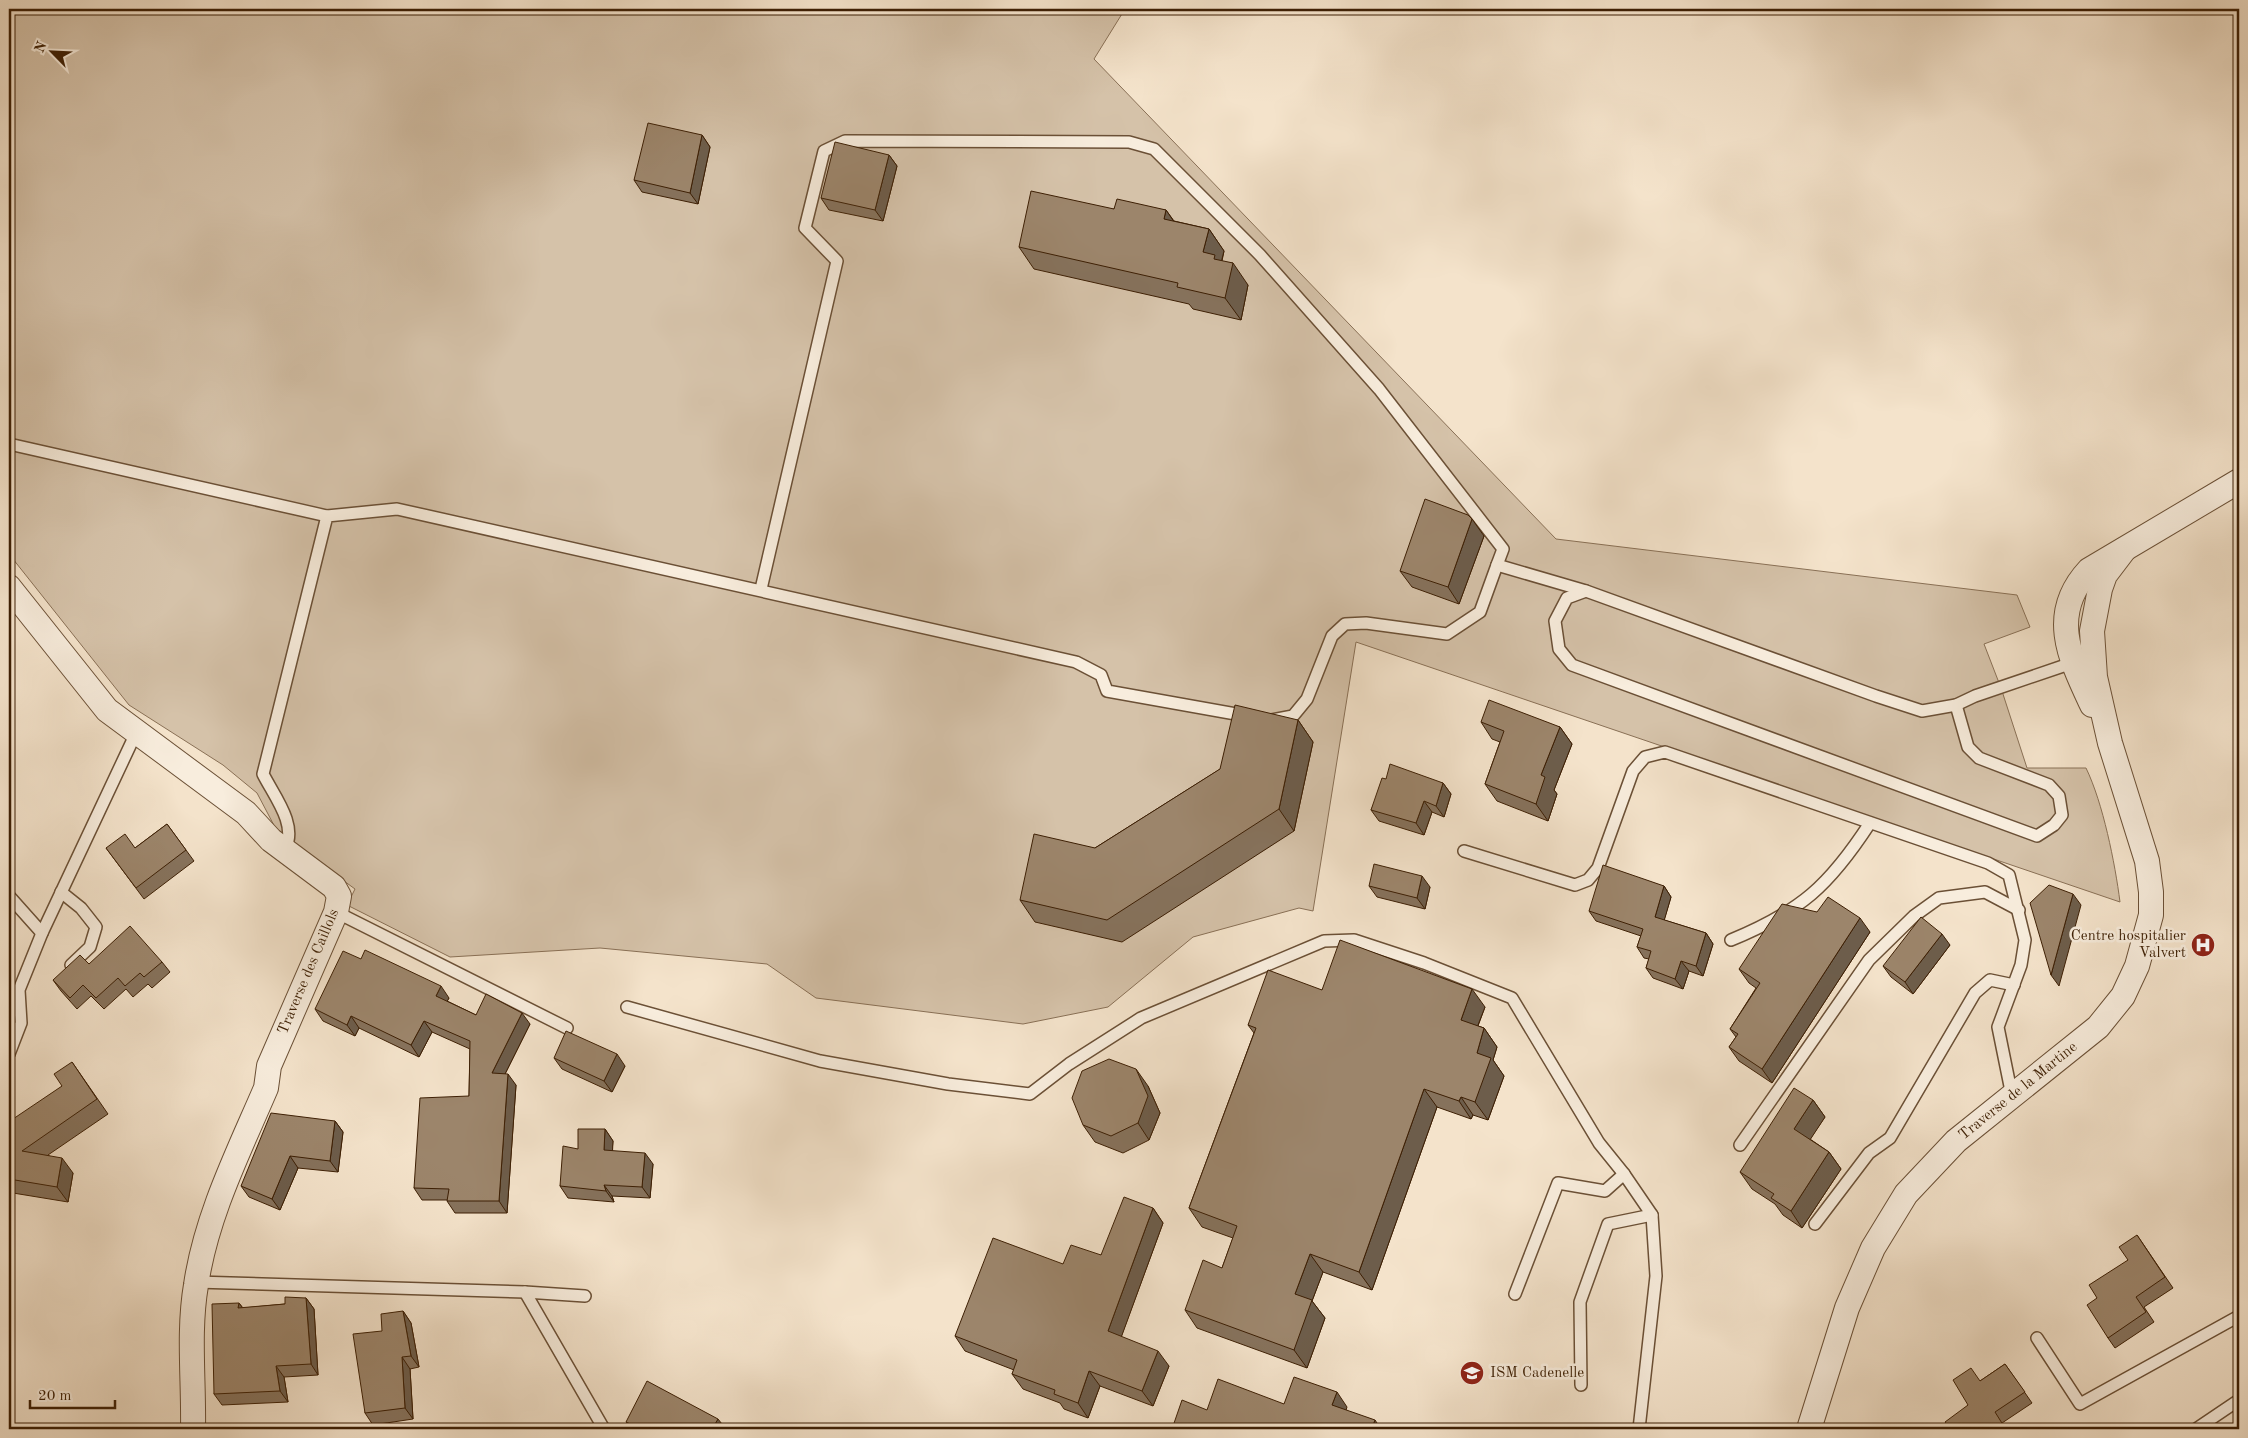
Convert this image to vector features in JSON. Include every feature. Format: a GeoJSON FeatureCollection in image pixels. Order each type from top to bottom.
{"type":"FeatureCollection","features":[{"type":"Feature","properties":{"kind":"street","name":"Traverse de la Martine"},"geometry":{"type":"LineString","coordinates":[[1809,1429],[1847,1308],[1873,1248],[1906,1194],[1956,1141],[2098,1027],[2123,996],[2137,966],[2151,914],[2151,892],[2147,862],[2110,743],[2095,677],[2083,659],[2092,630],[2104,575],[2124,550],[2239,481]]}},
{"type":"Feature","properties":{"kind":"street","name":"Traverse des Caillols"},"geometry":{"type":"LineString","coordinates":[[9,588],[107,710],[246,813],[271,840],[334,887],[339,896],[336,912],[269,1066],[266,1088],[215,1207],[196,1282],[192,1310],[193,1429]]}},
{"type":"Feature","properties":{"kind":"lane"},"geometry":{"type":"LineString","coordinates":[[9,444],[327,516],[397,509],[761,589],[1076,662],[1101,675],[1107,691],[1271,721],[1293,716],[1307,700],[1332,636],[1345,624],[1366,623],[1447,634],[1480,612],[1503,548],[1379,388],[1260,255],[1154,149],[1129,142],[845,141],[824,151],[805,228],[837,261],[761,589]]}},
{"type":"Feature","properties":{"kind":"lane"},"geometry":{"type":"LineString","coordinates":[[285,849],[290,840],[289,826],[263,774],[327,516]]}},
{"type":"Feature","properties":{"kind":"lane"},"geometry":{"type":"LineString","coordinates":[[1497,565],[1586,591],[1922,711],[1956,704],[2083,659]]}},
{"type":"Feature","properties":{"kind":"lane"},"geometry":{"type":"LineString","coordinates":[[1586,591],[1566,598],[1555,621],[1559,649],[1572,664],[2037,836],[2054,825],[2062,815],[2059,796],[2048,785],[1979,758],[1968,747],[1956,704]]}},
{"type":"Feature","properties":{"kind":"lane"},"geometry":{"type":"LineString","coordinates":[[9,1054],[22,1023],[14,988],[42,933],[136,733]]}},
{"type":"Feature","properties":{"kind":"lane"},"geometry":{"type":"LineString","coordinates":[[1464,851],[1575,885],[1588,880],[1598,868],[1633,770],[1645,756],[1664,752],[1988,863],[2009,875],[2025,940],[2021,965],[1998,1027],[2012,1096]]}},
{"type":"Feature","properties":{"kind":"lane"},"geometry":{"type":"LineString","coordinates":[[1731,940],[1766,926],[1796,908],[1824,884],[1846,858],[1870,823]]}},
{"type":"Feature","properties":{"kind":"lane"},"geometry":{"type":"LineString","coordinates":[[61,892],[81,908],[96,927],[90,947],[65,971]]}},
{"type":"Feature","properties":{"kind":"lane"},"geometry":{"type":"LineString","coordinates":[[1740,1145],[1868,960],[1914,916],[1939,898],[1985,892],[2019,910]]}},
{"type":"Feature","properties":{"kind":"lane"},"geometry":{"type":"LineString","coordinates":[[9,896],[42,933]]}},
{"type":"Feature","properties":{"kind":"lane"},"geometry":{"type":"LineString","coordinates":[[336,912],[566,1028]]}},
{"type":"Feature","properties":{"kind":"lane"},"geometry":{"type":"LineString","coordinates":[[627,1007],[820,1061],[948,1084],[1030,1094],[1070,1064],[1141,1018],[1324,942],[1354,940],[1424,963],[1512,998],[1599,1143],[1624,1174],[1652,1216],[1656,1276],[1639,1429]]}},
{"type":"Feature","properties":{"kind":"lane"},"geometry":{"type":"LineString","coordinates":[[1815,1224],[1869,1153],[1890,1138],[1975,993],[1990,980],[2014,985]]}},
{"type":"Feature","properties":{"kind":"lane"},"geometry":{"type":"LineString","coordinates":[[1515,1294],[1558,1183],[1605,1191],[1624,1174]]}},
{"type":"Feature","properties":{"kind":"lane"},"geometry":{"type":"LineString","coordinates":[[1581,1385],[1580,1302],[1608,1224],[1652,1216]]}},
{"type":"Feature","properties":{"kind":"lane"},"geometry":{"type":"LineString","coordinates":[[196,1282],[525,1292],[586,1296]]}},
{"type":"Feature","properties":{"kind":"lane"},"geometry":{"type":"LineString","coordinates":[[525,1292],[604,1429]]}},
{"type":"Feature","properties":{"kind":"lane"},"geometry":{"type":"LineString","coordinates":[[2037,1338],[2080,1404],[2239,1316]]}},
{"type":"Feature","properties":{"kind":"lane"},"geometry":{"type":"LineString","coordinates":[[2196,1429],[2239,1400]]}},
{"type":"Feature","properties":{"kind":"shaded area"},"geometry":{"type":"Polygon","coordinates":[[[9,9],[1125,9],[1094,59],[1556,539],[2017,595],[2030,627],[1984,644],[2001,688],[2027,768],[2086,768],[2098,798],[2108,834],[2120,902],[1356,642],[1313,911],[1299,908],[1193,937],[1108,1007],[1023,1024],[816,998],[767,964],[600,948],[450,957],[347,905],[355,889],[278,833],[257,793],[223,765],[129,705],[9,554],[9,9]]]}},
{"type":"Feature","properties":{"kind":"building"},"geometry":{"type":"Polygon","coordinates":[[[648,123],[702,135],[690,193],[634,180],[648,123]]]}},
{"type":"Feature","properties":{"kind":"building"},"geometry":{"type":"Polygon","coordinates":[[[835,142],[889,155],[875,210],[821,198],[835,142]]]}},
{"type":"Feature","properties":{"kind":"building"},"geometry":{"type":"Polygon","coordinates":[[[1031,191],[1114,209],[1117,199],[1166,210],[1164,219],[1209,229],[1203,252],[1215,255],[1214,259],[1233,263],[1225,298],[1177,287],[1178,283],[1019,247],[1031,191]]]}},
{"type":"Feature","properties":{"kind":"building"},"geometry":{"type":"Polygon","coordinates":[[[1425,499],[1468,515],[1472,519],[1448,587],[1400,571],[1425,499]]]}},
{"type":"Feature","properties":{"kind":"building"},"geometry":{"type":"Polygon","coordinates":[[[1489,700],[1560,727],[1541,775],[1545,777],[1536,804],[1485,784],[1504,731],[1481,722],[1489,700]]]}},
{"type":"Feature","properties":{"kind":"building"},"geometry":{"type":"Polygon","coordinates":[[[1235,705],[1298,720],[1279,809],[1107,920],[1020,900],[1034,834],[1095,848],[1220,769],[1235,705]]]}},
{"type":"Feature","properties":{"kind":"building"},"geometry":{"type":"Polygon","coordinates":[[[1390,764],[1443,783],[1436,806],[1424,801],[1416,823],[1371,810],[1382,778],[1386,779],[1390,764]]]}},
{"type":"Feature","properties":{"kind":"building"},"geometry":{"type":"Polygon","coordinates":[[[167,824],[186,850],[136,888],[106,848],[125,834],[135,848],[167,824]]]}},
{"type":"Feature","properties":{"kind":"building"},"geometry":{"type":"Polygon","coordinates":[[[1374,864],[1422,876],[1417,898],[1369,886],[1374,864]]]}},
{"type":"Feature","properties":{"kind":"building"},"geometry":{"type":"Polygon","coordinates":[[[1603,865],[1664,886],[1655,917],[1706,933],[1696,966],[1681,961],[1675,979],[1646,968],[1651,951],[1637,947],[1643,929],[1589,911],[1603,865]]]}},
{"type":"Feature","properties":{"kind":"building"},"geometry":{"type":"Polygon","coordinates":[[[2049,885],[2073,894],[2051,975],[2030,903],[2049,885]]]}},
{"type":"Feature","properties":{"kind":"building"},"geometry":{"type":"Polygon","coordinates":[[[1828,897],[1860,918],[1762,1069],[1729,1047],[1738,1034],[1730,1029],[1760,983],[1739,969],[1782,904],[1817,912],[1828,897]]]}},
{"type":"Feature","properties":{"kind":"building"},"geometry":{"type":"Polygon","coordinates":[[[1921,917],[1942,934],[1905,982],[1883,966],[1921,917]]]}},
{"type":"Feature","properties":{"kind":"building"},"geometry":{"type":"Polygon","coordinates":[[[130,926],[162,962],[144,977],[140,973],[125,986],[118,978],[96,998],[83,985],[70,998],[53,980],[80,955],[89,964],[130,926]]]}},
{"type":"Feature","properties":{"kind":"building"},"geometry":{"type":"Polygon","coordinates":[[[1340,940],[1472,989],[1461,1020],[1484,1028],[1477,1053],[1491,1058],[1475,1102],[1461,1097],[1459,1101],[1424,1089],[1359,1272],[1310,1254],[1295,1294],[1312,1300],[1294,1350],[1185,1310],[1203,1260],[1222,1268],[1237,1226],[1189,1208],[1256,1028],[1248,1025],[1268,970],[1322,990],[1340,940]]]}},
{"type":"Feature","properties":{"kind":"building"},"geometry":{"type":"Polygon","coordinates":[[[365,950],[441,986],[436,996],[476,1015],[486,994],[522,1013],[492,1073],[508,1074],[499,1201],[447,1201],[449,1189],[414,1188],[420,1098],[469,1096],[470,1041],[424,1021],[411,1045],[351,1016],[347,1025],[315,1009],[343,951],[361,959],[365,950]]]}},
{"type":"Feature","properties":{"kind":"building"},"geometry":{"type":"Polygon","coordinates":[[[566,1031],[617,1054],[604,1081],[554,1058],[566,1031]]]}},
{"type":"Feature","properties":{"kind":"building"},"geometry":{"type":"Polygon","coordinates":[[[1109,1059],[1136,1069],[1148,1096],[1138,1123],[1111,1136],[1083,1125],[1072,1098],[1082,1071],[1109,1059]]]}},
{"type":"Feature","properties":{"kind":"building"},"geometry":{"type":"Polygon","coordinates":[[[72,1062],[97,1099],[22,1151],[62,1158],[57,1187],[9,1179],[9,1142],[13,1119],[62,1086],[54,1074],[72,1062]]]}},
{"type":"Feature","properties":{"kind":"building"},"geometry":{"type":"Polygon","coordinates":[[[1794,1088],[1813,1100],[1794,1129],[1829,1152],[1791,1211],[1771,1198],[1774,1194],[1740,1172],[1794,1088]]]}},
{"type":"Feature","properties":{"kind":"building"},"geometry":{"type":"Polygon","coordinates":[[[271,1113],[335,1121],[330,1161],[290,1156],[272,1199],[241,1186],[271,1113]]]}},
{"type":"Feature","properties":{"kind":"building"},"geometry":{"type":"Polygon","coordinates":[[[578,1129],[605,1129],[604,1150],[645,1153],[642,1187],[604,1185],[606,1191],[560,1186],[563,1146],[578,1149],[578,1129]]]}},
{"type":"Feature","properties":{"kind":"building"},"geometry":{"type":"Polygon","coordinates":[[[1124,1197],[1153,1208],[1108,1331],[1158,1351],[1142,1391],[1089,1371],[1078,1403],[1054,1394],[1055,1390],[1012,1374],[1017,1360],[955,1336],[993,1238],[1063,1264],[1071,1245],[1101,1255],[1124,1197]]]}},
{"type":"Feature","properties":{"kind":"building"},"geometry":{"type":"Polygon","coordinates":[[[2137,1235],[2165,1277],[2136,1297],[2146,1312],[2108,1338],[2087,1305],[2097,1298],[2089,1285],[2128,1260],[2119,1247],[2137,1235]]]}},
{"type":"Feature","properties":{"kind":"building"},"geometry":{"type":"Polygon","coordinates":[[[285,1297],[306,1298],[311,1364],[276,1366],[280,1391],[214,1394],[212,1304],[239,1303],[238,1308],[285,1304],[285,1297]]]}},
{"type":"Feature","properties":{"kind":"building"},"geometry":{"type":"Polygon","coordinates":[[[403,1311],[411,1356],[402,1357],[405,1408],[365,1413],[353,1334],[382,1331],[381,1314],[403,1311]]]}},
{"type":"Feature","properties":{"kind":"building"},"geometry":{"type":"Polygon","coordinates":[[[2005,1364],[2025,1392],[1995,1412],[2005,1428],[1950,1429],[1945,1422],[1968,1405],[1953,1380],[1971,1368],[1980,1381],[2005,1364]]]}},
{"type":"Feature","properties":{"kind":"building"},"geometry":{"type":"Polygon","coordinates":[[[1294,1377],[1337,1392],[1332,1405],[1375,1420],[1373,1425],[1384,1429],[1172,1429],[1182,1400],[1207,1410],[1218,1379],[1284,1404],[1294,1377]]]}},
{"type":"Feature","properties":{"kind":"building"},"geometry":{"type":"Polygon","coordinates":[[[647,1381],[718,1419],[712,1429],[641,1429],[626,1422],[647,1381]]]}},
{"type":"Feature","properties":{"kind":"place","name":"Centre hospitalier Valvert"},"geometry":{"type":"Point","coordinates":[2203,945]}},
{"type":"Feature","properties":{"kind":"place","name":"ISM Cadenelle"},"geometry":{"type":"Point","coordinates":[1472,1373]}}]}
